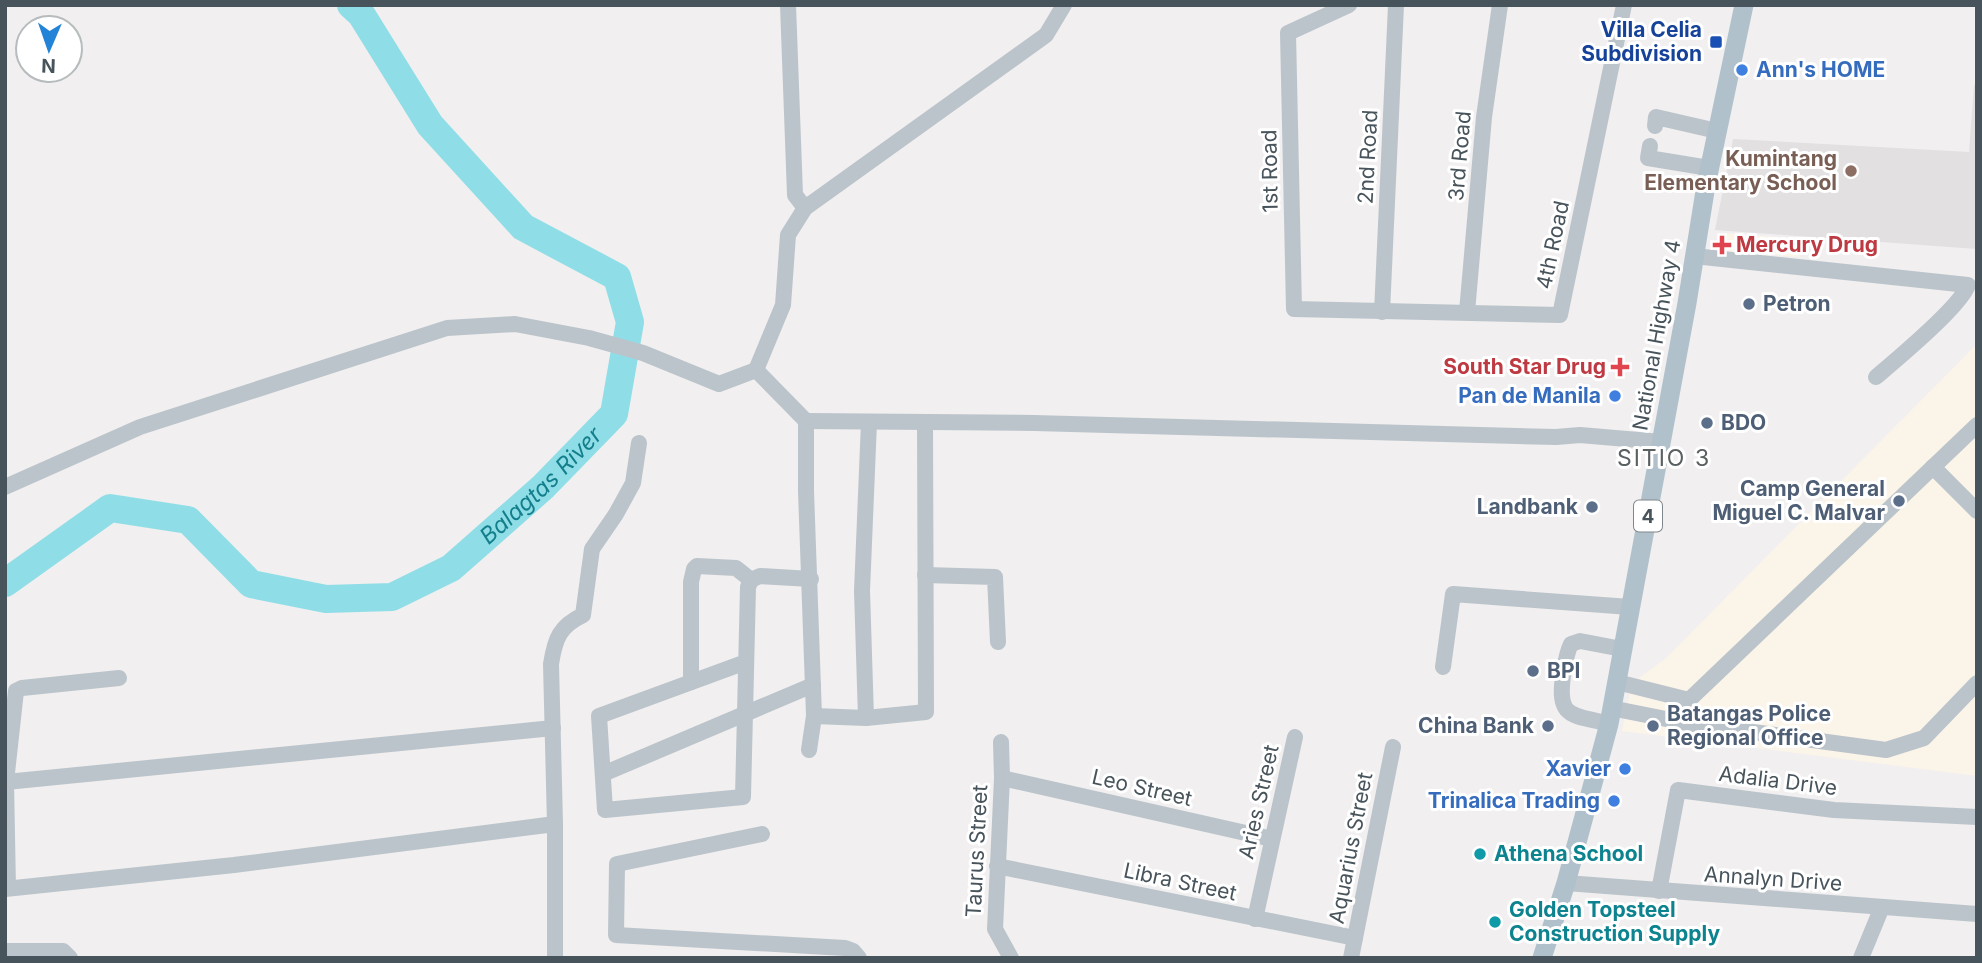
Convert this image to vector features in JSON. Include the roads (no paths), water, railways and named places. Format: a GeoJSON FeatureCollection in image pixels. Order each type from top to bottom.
{"type":"FeatureCollection","features":[{"type":"Feature","properties":{"kind":"main road","name":"National Highway 4"},"geometry":{"type":"LineString","coordinates":[[1542,958],[1566,883],[1610,716],[1662,442],[1709,168],[1745,5]]}},
{"type":"Feature","properties":{"kind":"street"},"geometry":{"type":"LineString","coordinates":[[788,5],[795,195],[805,208]]}},
{"type":"Feature","properties":{"kind":"street"},"geometry":{"type":"LineString","coordinates":[[5,487],[140,426],[447,328],[515,324],[589,338],[643,353],[719,384],[756,370],[783,305],[788,235],[805,208],[1046,35],[1063,5]]}},
{"type":"Feature","properties":{"kind":"street","name":"1st Road"},"geometry":{"type":"LineString","coordinates":[[1294,309],[1288,33],[1349,5]]}},
{"type":"Feature","properties":{"kind":"street","name":"2nd Road"},"geometry":{"type":"LineString","coordinates":[[1381,312],[1396,5]]}},
{"type":"Feature","properties":{"kind":"street","name":"3rd Road"},"geometry":{"type":"LineString","coordinates":[[1467,312],[1484,117],[1500,5]]}},
{"type":"Feature","properties":{"kind":"street","name":"4th Road"},"geometry":{"type":"LineString","coordinates":[[1294,309],[1560,315],[1624,5]]}},
{"type":"Feature","properties":{"kind":"street"},"geometry":{"type":"LineString","coordinates":[[1654,126],[1656,117],[1717,131]]}},
{"type":"Feature","properties":{"kind":"street"},"geometry":{"type":"LineString","coordinates":[[1650,146],[1648,158],[1709,168]]}},
{"type":"Feature","properties":{"kind":"street"},"geometry":{"type":"LineString","coordinates":[[1694,256],[1968,285],[1961,297],[1934,325],[1876,377]]}},
{"type":"Feature","properties":{"kind":"street"},"geometry":{"type":"LineString","coordinates":[[756,370],[806,421],[814,716],[809,750]]}},
{"type":"Feature","properties":{"kind":"street"},"geometry":{"type":"LineString","coordinates":[[806,421],[1556,437],[1580,435],[1662,442]]}},
{"type":"Feature","properties":{"kind":"street"},"geometry":{"type":"LineString","coordinates":[[866,719],[862,591],[869,422]]}},
{"type":"Feature","properties":{"kind":"street"},"geometry":{"type":"LineString","coordinates":[[814,716],[866,719],[926,712],[925,422]]}},
{"type":"Feature","properties":{"kind":"street"},"geometry":{"type":"LineString","coordinates":[[1686,723],[1689,700],[1976,426]]}},
{"type":"Feature","properties":{"kind":"street"},"geometry":{"type":"LineString","coordinates":[[555,958],[551,664],[554,642],[568,622],[583,614],[592,549],[617,514],[633,482],[639,443]]}},
{"type":"Feature","properties":{"kind":"street"},"geometry":{"type":"LineString","coordinates":[[1933,467],[1977,511]]}},
{"type":"Feature","properties":{"kind":"street"},"geometry":{"type":"LineString","coordinates":[[691,682],[691,582],[694,569],[698,566],[736,568],[751,579]]}},
{"type":"Feature","properties":{"kind":"street"},"geometry":{"type":"LineString","coordinates":[[925,575],[995,577],[998,642]]}},
{"type":"Feature","properties":{"kind":"street"},"geometry":{"type":"LineString","coordinates":[[751,579],[760,576],[811,579]]}},
{"type":"Feature","properties":{"kind":"street"},"geometry":{"type":"LineString","coordinates":[[746,662],[599,716],[605,810],[743,797],[748,587],[751,579]]}},
{"type":"Feature","properties":{"kind":"street"},"geometry":{"type":"LineString","coordinates":[[1443,667],[1453,594],[1630,607]]}},
{"type":"Feature","properties":{"kind":"street"},"geometry":{"type":"LineString","coordinates":[[1622,649],[1580,641],[1572,644],[1566,653],[1560,698],[1564,708],[1571,713],[1686,723],[1886,750],[1924,738],[1977,683]]}},
{"type":"Feature","properties":{"kind":"street"},"geometry":{"type":"LineString","coordinates":[[119,678],[22,688],[16,691],[6,782],[7,888],[234,865],[555,824]]}},
{"type":"Feature","properties":{"kind":"street"},"geometry":{"type":"LineString","coordinates":[[1616,682],[1689,700]]}},
{"type":"Feature","properties":{"kind":"street"},"geometry":{"type":"LineString","coordinates":[[603,774],[813,685]]}},
{"type":"Feature","properties":{"kind":"street"},"geometry":{"type":"LineString","coordinates":[[6,782],[553,728]]}},
{"type":"Feature","properties":{"kind":"street","name":"Aries Street"},"geometry":{"type":"LineString","coordinates":[[1255,919],[1295,737]]}},
{"type":"Feature","properties":{"kind":"street","name":"Taurus Street"},"geometry":{"type":"LineString","coordinates":[[1001,743],[1002,778],[995,929],[1011,958]]}},
{"type":"Feature","properties":{"kind":"street","name":"Aquarius Street"},"geometry":{"type":"LineString","coordinates":[[1351,958],[1393,747]]}},
{"type":"Feature","properties":{"kind":"street","name":"Leo Street"},"geometry":{"type":"LineString","coordinates":[[1002,778],[1272,839]]}},
{"type":"Feature","properties":{"kind":"street","name":"Adalia Drive"},"geometry":{"type":"LineString","coordinates":[[1658,891],[1678,790],[1834,810],[1977,817]]}},
{"type":"Feature","properties":{"kind":"street"},"geometry":{"type":"LineString","coordinates":[[762,834],[617,863],[616,935],[845,948],[853,951],[859,958]]}},
{"type":"Feature","properties":{"kind":"street","name":"Libra Street"},"geometry":{"type":"LineString","coordinates":[[998,866],[1355,938]]}},
{"type":"Feature","properties":{"kind":"street","name":"Annalyn Drive"},"geometry":{"type":"LineString","coordinates":[[1566,883],[1977,914]]}},
{"type":"Feature","properties":{"kind":"street"},"geometry":{"type":"LineString","coordinates":[[1861,958],[1882,907]]}},
{"type":"Feature","properties":{"kind":"street"},"geometry":{"type":"LineString","coordinates":[[8,953],[63,951],[68,955]]}},
{"type":"Feature","properties":{"kind":"waterway","name":"Balagtas River"},"geometry":{"type":"LineString","coordinates":[[5,583],[110,508],[188,520],[251,584],[326,599],[392,597],[451,568],[543,487],[614,414],[630,322],[617,277],[523,227],[430,125],[361,14],[351,5]]}},
{"type":"Feature","properties":{"kind":"place","name":"Villa Celia Subdivision"},"geometry":{"type":"Point","coordinates":[1716,42]}},
{"type":"Feature","properties":{"kind":"place","name":"Ann's HOME"},"geometry":{"type":"Point","coordinates":[1742,70]}},
{"type":"Feature","properties":{"kind":"place","name":"Kumintang Elementary School"},"geometry":{"type":"Point","coordinates":[1851,171]}},
{"type":"Feature","properties":{"kind":"place","name":"Mercury Drug"},"geometry":{"type":"Point","coordinates":[1722,245]}},
{"type":"Feature","properties":{"kind":"place","name":"Petron"},"geometry":{"type":"Point","coordinates":[1749,304]}},
{"type":"Feature","properties":{"kind":"place","name":"South Star Drug"},"geometry":{"type":"Point","coordinates":[1620,367]}},
{"type":"Feature","properties":{"kind":"place","name":"Pan de Manila"},"geometry":{"type":"Point","coordinates":[1615,396]}},
{"type":"Feature","properties":{"kind":"place","name":"BDO"},"geometry":{"type":"Point","coordinates":[1707,423]}},
{"type":"Feature","properties":{"kind":"place","name":"Camp General Miguel C. Malvar"},"geometry":{"type":"Point","coordinates":[1899,501]}},
{"type":"Feature","properties":{"kind":"place","name":"Landbank"},"geometry":{"type":"Point","coordinates":[1592,507]}},
{"type":"Feature","properties":{"kind":"place","name":"BPI"},"geometry":{"type":"Point","coordinates":[1533,671]}},
{"type":"Feature","properties":{"kind":"place","name":"China Bank"},"geometry":{"type":"Point","coordinates":[1548,726]}},
{"type":"Feature","properties":{"kind":"place","name":"Batangas Police Regional Office"},"geometry":{"type":"Point","coordinates":[1653,726]}},
{"type":"Feature","properties":{"kind":"place","name":"Xavier"},"geometry":{"type":"Point","coordinates":[1625,769]}},
{"type":"Feature","properties":{"kind":"place","name":"Trinalica Trading"},"geometry":{"type":"Point","coordinates":[1614,801]}},
{"type":"Feature","properties":{"kind":"place","name":"Athena School"},"geometry":{"type":"Point","coordinates":[1480,854]}},
{"type":"Feature","properties":{"kind":"place","name":"Golden Topsteel Construction Supply"},"geometry":{"type":"Point","coordinates":[1495,922]}},
{"type":"Feature","properties":{"kind":"district","name":"SITIO 3"},"geometry":{"type":"Point","coordinates":[1664,458]}}]}
